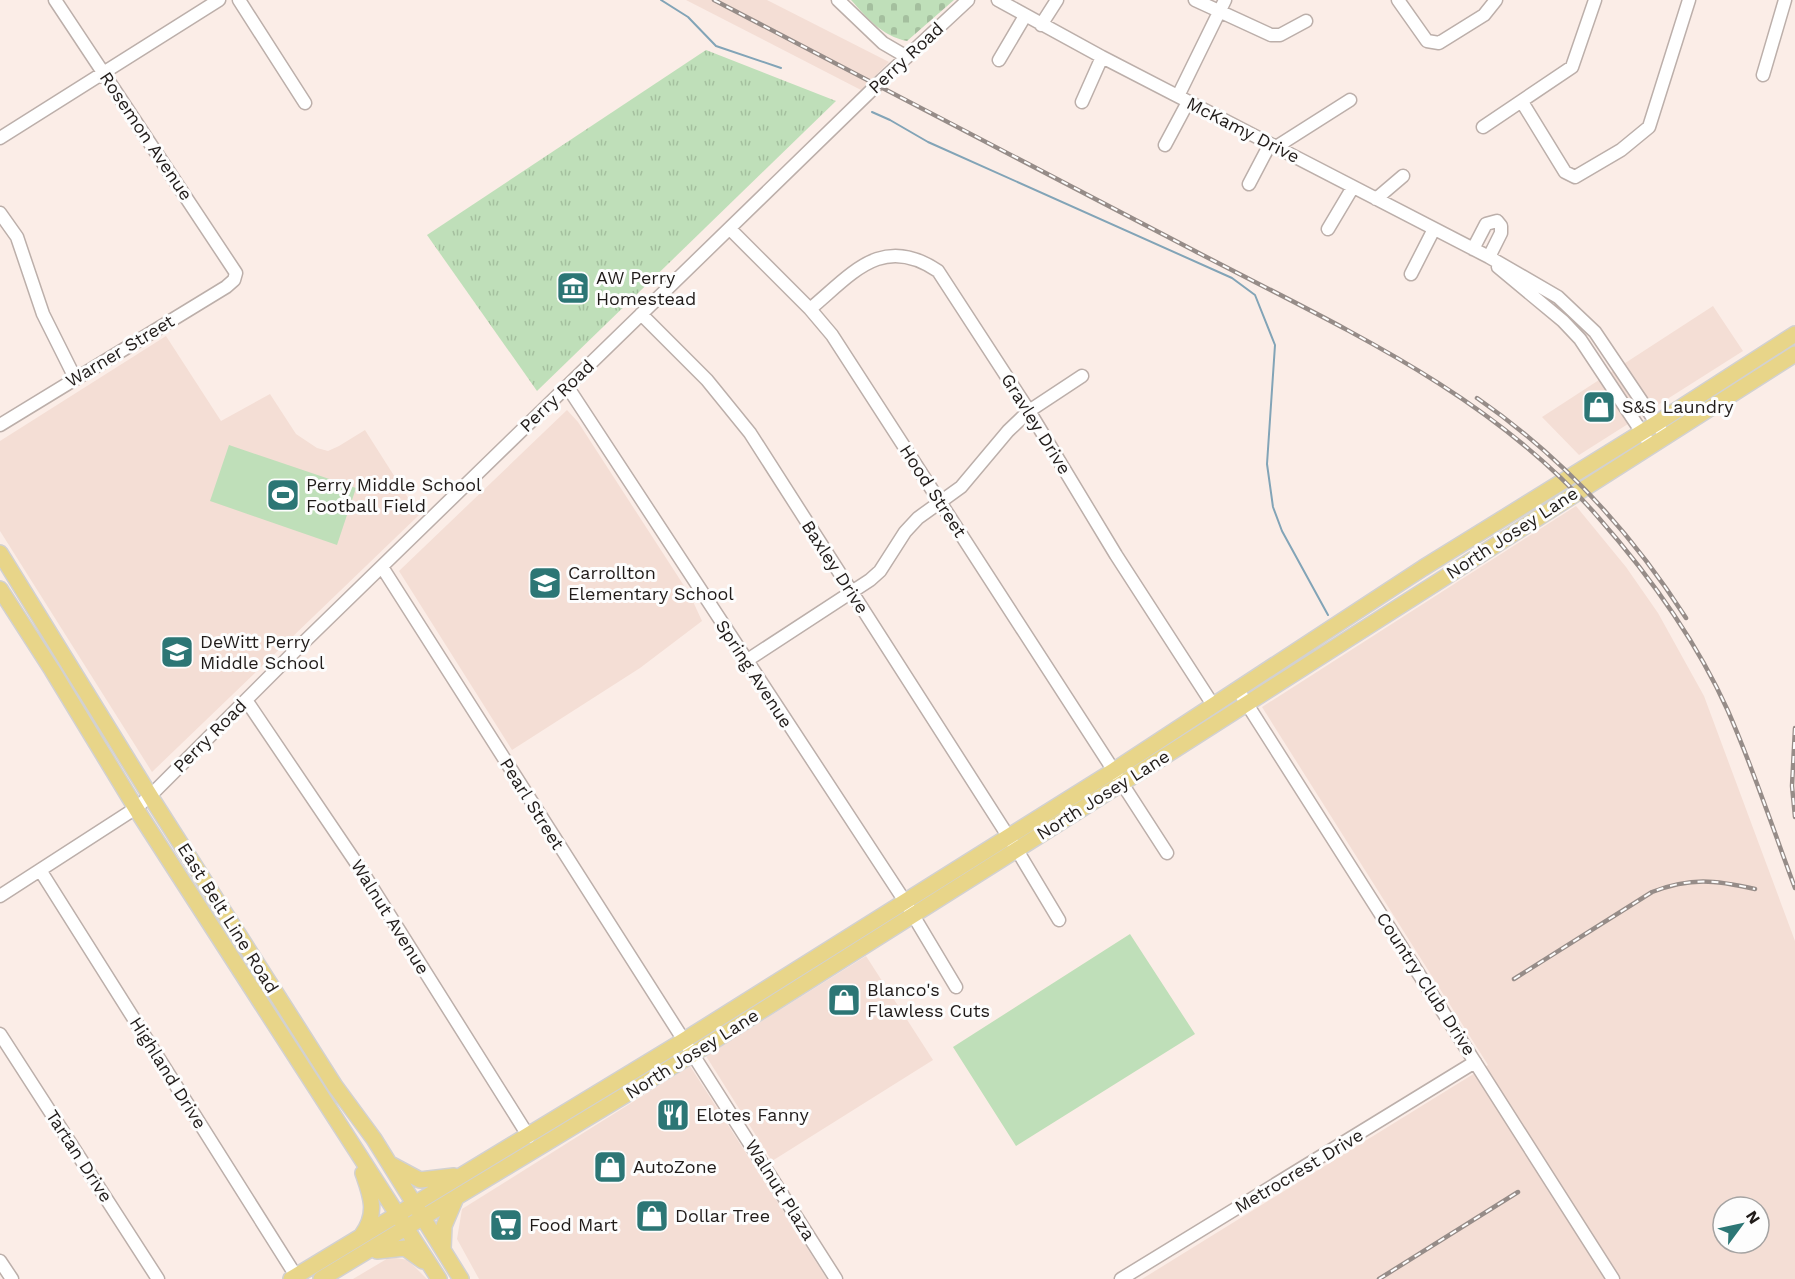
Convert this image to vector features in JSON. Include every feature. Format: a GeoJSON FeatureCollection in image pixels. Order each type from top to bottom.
{"type":"FeatureCollection","features":[{"type":"Feature","properties":{"kind":"main road","name":"North Josey Lane"},"geometry":{"type":"LineString","coordinates":[[294,1278],[397,1213],[528,1137],[1113,771],[1420,570],[1657,423],[1795,334]]}},
{"type":"Feature","properties":{"kind":"main road","name":"North Josey Lane"},"geometry":{"type":"LineString","coordinates":[[321,1279],[693,1054],[1795,354]]}},
{"type":"Feature","properties":{"kind":"main road","name":"East Belt Line Road"},"geometry":{"type":"LineString","coordinates":[[0,553],[150,796],[335,1086],[389,1163],[461,1279]]}},
{"type":"Feature","properties":{"kind":"main road","name":"East Belt Line Road"},"geometry":{"type":"LineString","coordinates":[[0,589],[136,808],[435,1274]]}},
{"type":"Feature","properties":{"kind":"main road"},"geometry":{"type":"LineString","coordinates":[[357,1153],[373,1201],[373,1212],[361,1237]]}},
{"type":"Feature","properties":{"kind":"main road"},"geometry":{"type":"LineString","coordinates":[[389,1163],[420,1180],[461,1176]]}},
{"type":"Feature","properties":{"kind":"main road"},"geometry":{"type":"LineString","coordinates":[[443,1249],[445,1223],[456,1199]]}},
{"type":"Feature","properties":{"kind":"main road"},"geometry":{"type":"LineString","coordinates":[[362,1255],[386,1248],[404,1248],[435,1274]]}},
{"type":"Feature","properties":{"kind":"street","name":"Rosemon Avenue"},"geometry":{"type":"LineString","coordinates":[[55,0],[236,273]]}},
{"type":"Feature","properties":{"kind":"street"},"geometry":{"type":"LineString","coordinates":[[0,138],[219,0]]}},
{"type":"Feature","properties":{"kind":"street"},"geometry":{"type":"LineString","coordinates":[[239,0],[305,103]]}},
{"type":"Feature","properties":{"kind":"street"},"geometry":{"type":"LineString","coordinates":[[838,0],[883,43],[907,57]]}},
{"type":"Feature","properties":{"kind":"street","name":"Perry Road"},"geometry":{"type":"LineString","coordinates":[[0,896],[136,808],[150,796],[641,314],[969,0]]}},
{"type":"Feature","properties":{"kind":"street","name":"McKamy Drive"},"geometry":{"type":"LineString","coordinates":[[998,0],[1102,57],[1489,257],[1558,297],[1595,332],[1665,437]]}},
{"type":"Feature","properties":{"kind":"street"},"geometry":{"type":"LineString","coordinates":[[1041,25],[1057,0]]}},
{"type":"Feature","properties":{"kind":"street"},"geometry":{"type":"LineString","coordinates":[[1195,0],[1271,35],[1280,35],[1306,21]]}},
{"type":"Feature","properties":{"kind":"street"},"geometry":{"type":"LineString","coordinates":[[1165,145],[1225,0]]}},
{"type":"Feature","properties":{"kind":"street"},"geometry":{"type":"LineString","coordinates":[[1398,0],[1427,41],[1439,43],[1478,20],[1493,7],[1496,0]]}},
{"type":"Feature","properties":{"kind":"street"},"geometry":{"type":"LineString","coordinates":[[1483,127],[1572,67],[1595,0]]}},
{"type":"Feature","properties":{"kind":"street"},"geometry":{"type":"LineString","coordinates":[[1522,102],[1565,172],[1575,177],[1621,150],[1649,127],[1689,0]]}},
{"type":"Feature","properties":{"kind":"street"},"geometry":{"type":"LineString","coordinates":[[1763,75],[1785,0]]}},
{"type":"Feature","properties":{"kind":"street"},"geometry":{"type":"LineString","coordinates":[[999,60],[1025,16]]}},
{"type":"Feature","properties":{"kind":"street"},"geometry":{"type":"LineString","coordinates":[[1082,102],[1102,57]]}},
{"type":"Feature","properties":{"kind":"street"},"geometry":{"type":"LineString","coordinates":[[1249,184],[1273,145],[1350,100]]}},
{"type":"Feature","properties":{"kind":"street"},"geometry":{"type":"LineString","coordinates":[[1376,199],[1403,176]]}},
{"type":"Feature","properties":{"kind":"street"},"geometry":{"type":"LineString","coordinates":[[1328,229],[1353,187]]}},
{"type":"Feature","properties":{"kind":"street"},"geometry":{"type":"LineString","coordinates":[[0,213],[16,237],[43,314],[75,378]]}},
{"type":"Feature","properties":{"kind":"street"},"geometry":{"type":"LineString","coordinates":[[1473,249],[1486,224],[1497,221],[1501,226],[1501,233],[1489,257]]}},
{"type":"Feature","properties":{"kind":"street","name":"Hood Street"},"geometry":{"type":"LineString","coordinates":[[730,229],[810,309],[832,335],[1167,853]]}},
{"type":"Feature","properties":{"kind":"street"},"geometry":{"type":"LineString","coordinates":[[1411,274],[1434,229]]}},
{"type":"Feature","properties":{"kind":"street","name":"Gravley Drive"},"geometry":{"type":"LineString","coordinates":[[810,309],[868,261],[896,255],[923,261],[938,271],[1029,411],[1116,555],[1214,705]]}},
{"type":"Feature","properties":{"kind":"street","name":"McKamy Drive"},"geometry":{"type":"LineString","coordinates":[[1489,257],[1507,276],[1563,321],[1580,339],[1650,446]]}},
{"type":"Feature","properties":{"kind":"street","name":"Warner Street"},"geometry":{"type":"LineString","coordinates":[[0,425],[226,286],[234,280],[236,273]]}},
{"type":"Feature","properties":{"kind":"street","name":"Baxley Drive"},"geometry":{"type":"LineString","coordinates":[[641,314],[707,380],[738,418],[1017,850],[1059,920]]}},
{"type":"Feature","properties":{"kind":"street"},"geometry":{"type":"LineString","coordinates":[[746,661],[851,592],[880,570],[905,532],[940,501],[962,487],[995,445],[1029,411],[1082,376]]}},
{"type":"Feature","properties":{"kind":"street","name":"Spring Avenue"},"geometry":{"type":"LineString","coordinates":[[567,386],[904,900],[957,987]]}},
{"type":"Feature","properties":{"kind":"street","name":"Pearl Street"},"geometry":{"type":"LineString","coordinates":[[382,567],[683,1041]]}},
{"type":"Feature","properties":{"kind":"street","name":"Country Club Drive"},"geometry":{"type":"LineString","coordinates":[[1238,690],[1613,1279]]}},
{"type":"Feature","properties":{"kind":"street","name":"Walnut Avenue"},"geometry":{"type":"LineString","coordinates":[[246,700],[363,873],[528,1137]]}},
{"type":"Feature","properties":{"kind":"street","name":"Highland Drive"},"geometry":{"type":"LineString","coordinates":[[40,870],[294,1278]]}},
{"type":"Feature","properties":{"kind":"street","name":"Tartan Drive"},"geometry":{"type":"LineString","coordinates":[[0,1034],[158,1279]]}},
{"type":"Feature","properties":{"kind":"street","name":"Walnut Plaza"},"geometry":{"type":"LineString","coordinates":[[683,1041],[836,1279]]}},
{"type":"Feature","properties":{"kind":"street","name":"Metrocrest Drive"},"geometry":{"type":"LineString","coordinates":[[1121,1279],[1475,1062]]}},
{"type":"Feature","properties":{"kind":"street"},"geometry":{"type":"LineString","coordinates":[[0,1261],[12,1279]]}},
{"type":"Feature","properties":{"kind":"shaded area"},"geometry":{"type":"Polygon","coordinates":[[[686,0],[767,0],[889,62],[861,90],[686,0]]]}},
{"type":"Feature","properties":{"kind":"shaded area"},"geometry":{"type":"Polygon","coordinates":[[[1713,306],[1743,351],[1579,455],[1542,417],[1713,306]]]}},
{"type":"Feature","properties":{"kind":"shaded area","name":"DeWitt Perry Middle School"},"geometry":{"type":"Polygon","coordinates":[[[166,336],[221,421],[270,394],[296,434],[317,448],[328,451],[365,430],[419,515],[152,772],[0,531],[0,441],[166,336]]]}},
{"type":"Feature","properties":{"kind":"shaded area","name":"Carrollton Elementary School"},"geometry":{"type":"Polygon","coordinates":[[[567,410],[578,422],[690,595],[702,621],[640,668],[512,750],[399,571],[567,410]]]}},
{"type":"Feature","properties":{"kind":"shaded area"},"geometry":{"type":"Polygon","coordinates":[[[1576,506],[1626,567],[1658,613],[1704,696],[1795,941],[1795,1279],[1142,1279],[1488,1065],[1262,707],[1576,506]]]}},
{"type":"Feature","properties":{"kind":"shaded area"},"geometry":{"type":"Polygon","coordinates":[[[866,956],[933,1060],[772,1161],[706,1056],[866,956]]]}},
{"type":"Feature","properties":{"kind":"shaded area"},"geometry":{"type":"Polygon","coordinates":[[[690,1066],[827,1279],[479,1279],[457,1239],[462,1209],[690,1066]]]}},
{"type":"Feature","properties":{"kind":"shaded area"},"geometry":{"type":"Polygon","coordinates":[[[390,1257],[408,1260],[427,1279],[353,1279],[390,1257]]]}},
{"type":"Feature","properties":{"kind":"green space"},"geometry":{"type":"Polygon","coordinates":[[[851,0],[954,0],[907,41],[883,31],[869,20],[851,0]]]}},
{"type":"Feature","properties":{"kind":"green space"},"geometry":{"type":"Polygon","coordinates":[[[706,50],[836,101],[537,391],[427,235],[706,50]]]}},
{"type":"Feature","properties":{"kind":"green space","name":"Perry Middle School Football Field"},"geometry":{"type":"Polygon","coordinates":[[[229,445],[356,488],[337,545],[210,501],[229,445]]]}},
{"type":"Feature","properties":{"kind":"green space"},"geometry":{"type":"Polygon","coordinates":[[[1130,934],[1195,1034],[1016,1146],[953,1047],[1130,934]]]}},
{"type":"Feature","properties":{"kind":"waterway"},"geometry":{"type":"LineString","coordinates":[[661,0],[688,17],[716,46],[781,68]]}},
{"type":"Feature","properties":{"kind":"waterway"},"geometry":{"type":"LineString","coordinates":[[872,112],[928,142],[1232,278],[1255,295],[1275,345],[1267,464],[1273,507],[1282,531],[1328,615]]}},
{"type":"Feature","properties":{"kind":"railway"},"geometry":{"type":"LineString","coordinates":[[714,0],[1356,334],[1460,397],[1509,433],[1555,473],[1598,517],[1653,585],[1686,634],[1728,711],[1795,888]]}},
{"type":"Feature","properties":{"kind":"railway"},"geometry":{"type":"LineString","coordinates":[[1477,398],[1537,445],[1592,497],[1642,556],[1686,618]]}},
{"type":"Feature","properties":{"kind":"railway"},"geometry":{"type":"LineString","coordinates":[[1795,728],[1792,786],[1795,817]]}},
{"type":"Feature","properties":{"kind":"railway"},"geometry":{"type":"LineString","coordinates":[[1514,979],[1652,892],[1691,882],[1715,882],[1755,889]]}},
{"type":"Feature","properties":{"kind":"railway"},"geometry":{"type":"LineString","coordinates":[[1379,1279],[1518,1192]]}},
{"type":"Feature","properties":{"kind":"place","name":"AW Perry Homestead"},"geometry":{"type":"Point","coordinates":[573,288]}},
{"type":"Feature","properties":{"kind":"place","name":"S&S Laundry"},"geometry":{"type":"Point","coordinates":[1599,407]}},
{"type":"Feature","properties":{"kind":"place","name":"Perry Middle School Football Field"},"geometry":{"type":"Point","coordinates":[283,495]}},
{"type":"Feature","properties":{"kind":"place","name":"Carrollton Elementary School"},"geometry":{"type":"Point","coordinates":[545,583]}},
{"type":"Feature","properties":{"kind":"place","name":"DeWitt Perry Middle School"},"geometry":{"type":"Point","coordinates":[177,652]}},
{"type":"Feature","properties":{"kind":"place","name":"Blanco's Flawless Cuts"},"geometry":{"type":"Point","coordinates":[844,1000]}},
{"type":"Feature","properties":{"kind":"place","name":"Elotes Fanny"},"geometry":{"type":"Point","coordinates":[673,1115]}},
{"type":"Feature","properties":{"kind":"place","name":"AutoZone"},"geometry":{"type":"Point","coordinates":[610,1167]}},
{"type":"Feature","properties":{"kind":"place","name":"Dollar Tree"},"geometry":{"type":"Point","coordinates":[652,1216]}},
{"type":"Feature","properties":{"kind":"place","name":"Food Mart"},"geometry":{"type":"Point","coordinates":[506,1225]}}]}
